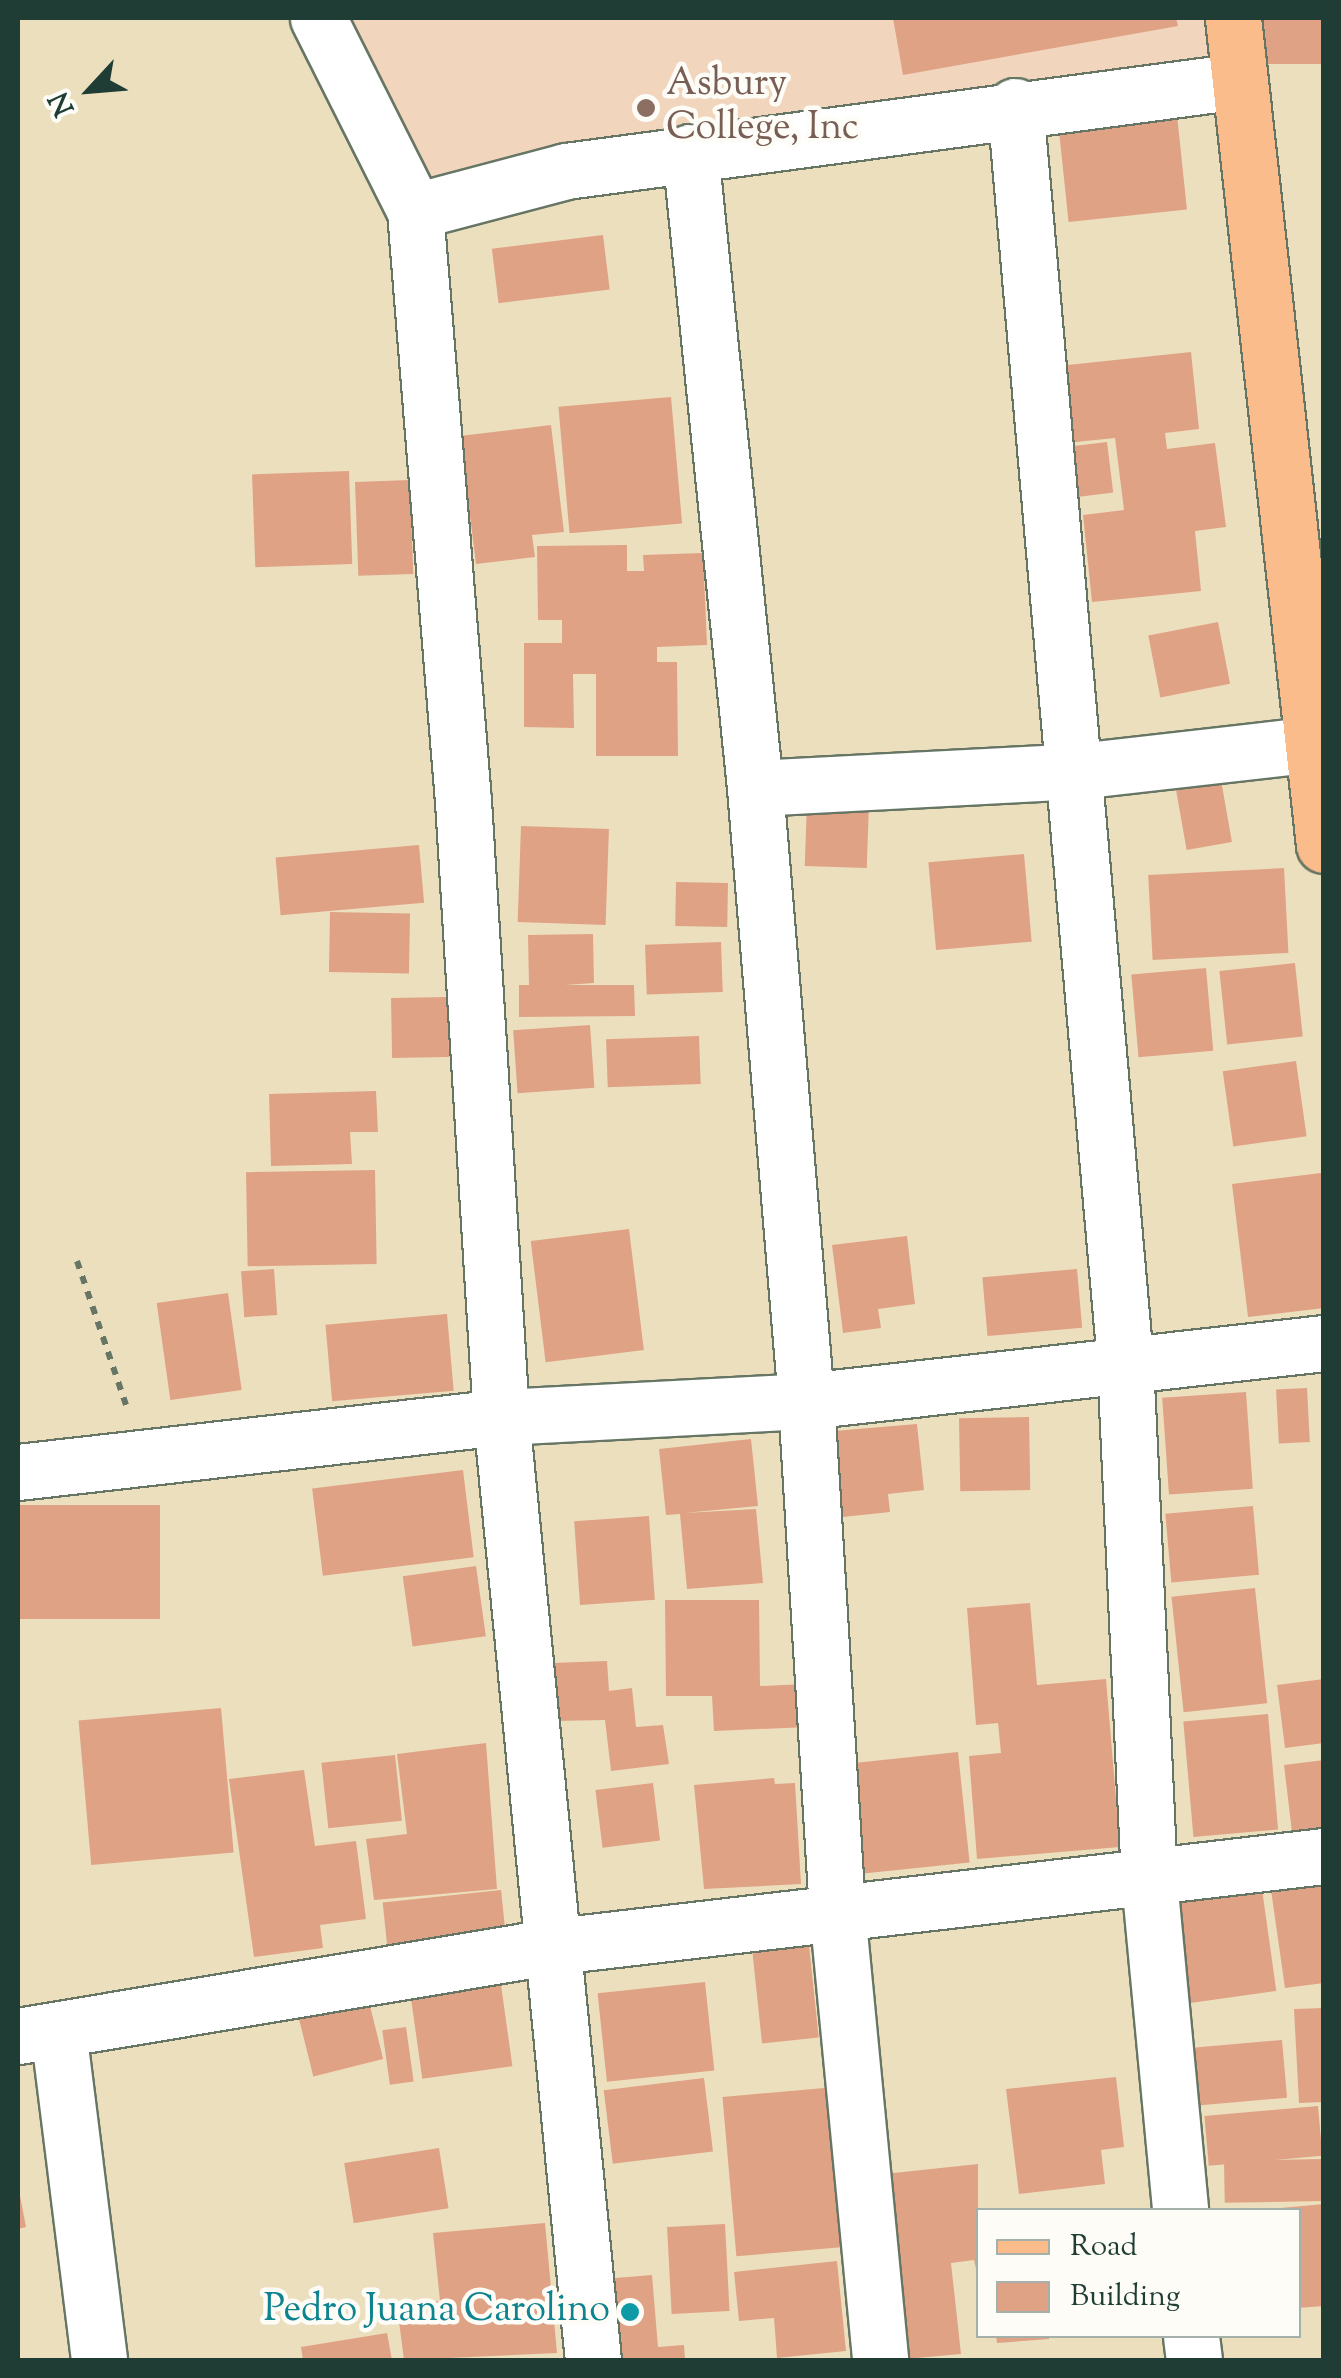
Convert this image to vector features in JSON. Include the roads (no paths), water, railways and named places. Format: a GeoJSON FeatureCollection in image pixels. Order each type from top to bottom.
{"type":"FeatureCollection","features":[{"type":"Feature","properties":{"kind":"main road"},"geometry":{"type":"LineString","coordinates":[[1233,18],[1318,744],[1324,845]]}},
{"type":"Feature","properties":{"kind":"street"},"geometry":{"type":"LineString","coordinates":[[318,18],[416,212],[462,801],[501,1417],[548,1947],[593,2360]]}},
{"type":"Feature","properties":{"kind":"street"},"geometry":{"type":"LineString","coordinates":[[416,212],[566,170],[1015,106],[1240,80]]}},
{"type":"Feature","properties":{"kind":"street"},"geometry":{"type":"LineString","coordinates":[[1015,106],[1078,771],[1125,1361],[1149,1880],[1180,2208]]}},
{"type":"Feature","properties":{"kind":"street"},"geometry":{"type":"LineString","coordinates":[[690,152],[756,788],[806,1401],[837,1911],[880,2360]]}},
{"type":"Feature","properties":{"kind":"street"},"geometry":{"type":"LineString","coordinates":[[756,788],[1078,771],[1318,744]]}},
{"type":"Feature","properties":{"kind":"street"},"geometry":{"type":"LineString","coordinates":[[18,1472],[501,1417],[806,1401],[1125,1361],[1324,1343]]}},
{"type":"Feature","properties":{"kind":"street"},"geometry":{"type":"LineString","coordinates":[[99,2360],[38,2033],[548,1947],[837,1911],[1149,1880],[1324,1856]]}},
{"type":"Feature","properties":{"kind":"place","name":"Asbury College, Inc"},"geometry":{"type":"Point","coordinates":[646,108]}},
{"type":"Feature","properties":{"kind":"place","name":"Pedro Juana Carolino"},"geometry":{"type":"Point","coordinates":[630,2312]}}]}
